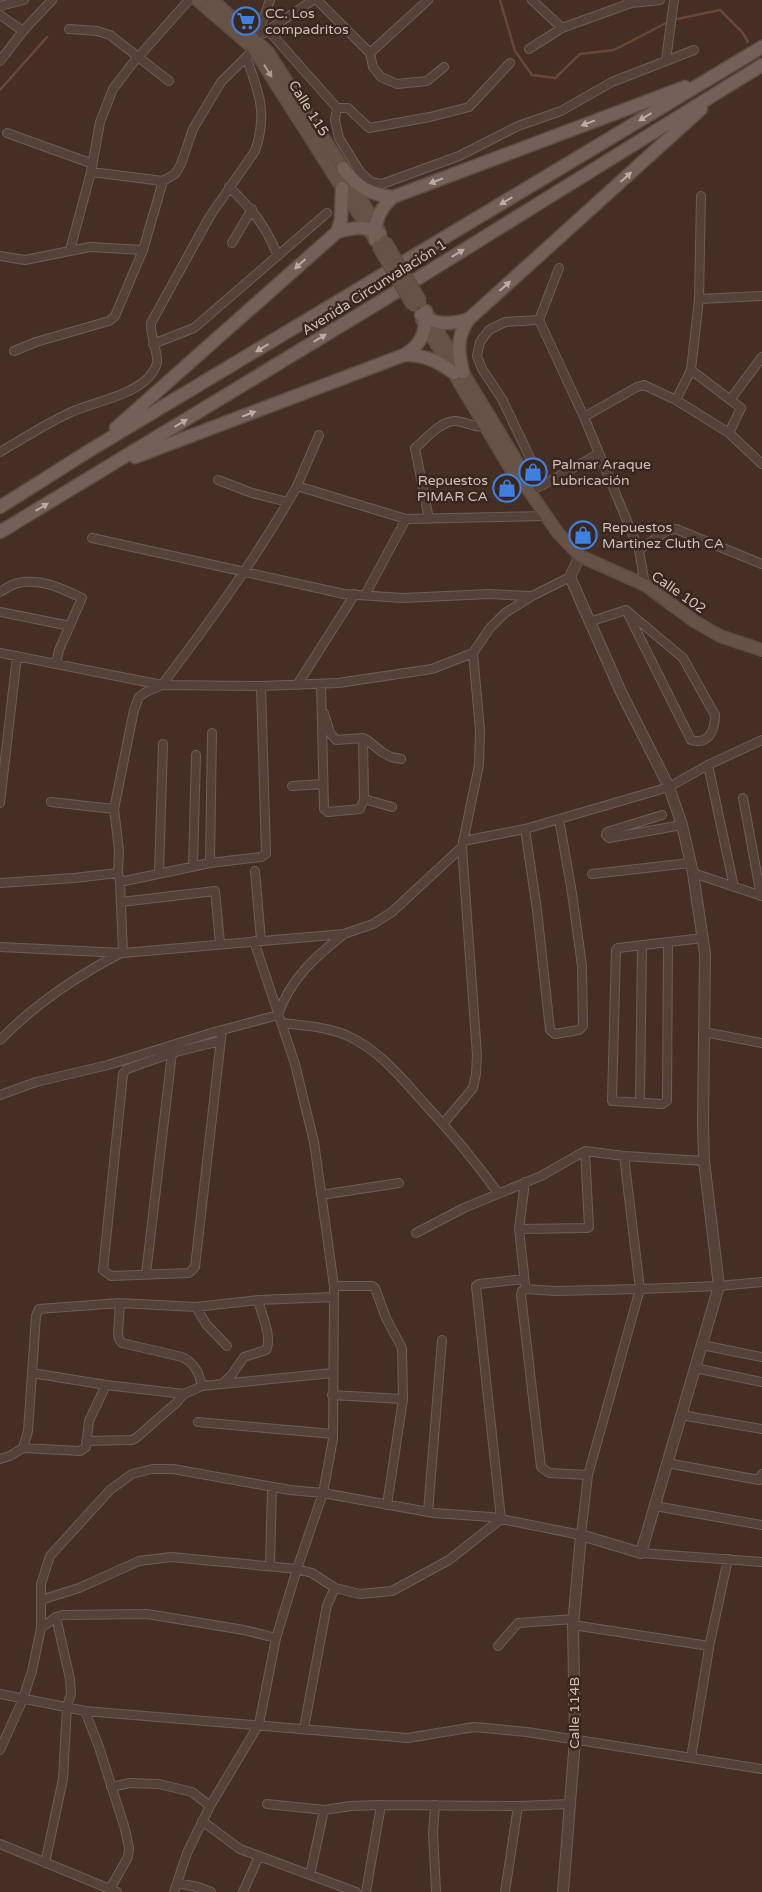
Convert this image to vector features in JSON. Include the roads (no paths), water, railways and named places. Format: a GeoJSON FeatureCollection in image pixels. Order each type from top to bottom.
{"type":"FeatureCollection","features":[{"type":"Feature","properties":{"kind":"main road","name":"Calle 115"},"geometry":{"type":"LineString","coordinates":[[197,0],[252,48],[268,52],[343,168],[377,235]]}},
{"type":"Feature","properties":{"kind":"main road","name":"Calle 115"},"geometry":{"type":"LineString","coordinates":[[213,0],[252,48],[342,188],[377,235]]}},
{"type":"Feature","properties":{"kind":"main road","name":"Avenida Circunvalación 1"},"geometry":{"type":"LineString","coordinates":[[0,507],[92,448],[762,47]]}},
{"type":"Feature","properties":{"kind":"main road","name":"Avenida Circunvalación 1"},"geometry":{"type":"LineString","coordinates":[[0,532],[383,300],[762,65]]}},
{"type":"Feature","properties":{"kind":"main road"},"geometry":{"type":"LineString","coordinates":[[92,448],[337,232],[352,228],[377,235],[377,217],[385,204],[393,197],[716,75]]}},
{"type":"Feature","properties":{"kind":"main road"},"geometry":{"type":"LineString","coordinates":[[105,469],[404,355],[413,354],[429,358],[458,372],[459,336],[468,319],[726,87]]}},
{"type":"Feature","properties":{"kind":"main road"},"geometry":{"type":"LineString","coordinates":[[343,168],[364,189],[381,196],[393,197]]}},
{"type":"Feature","properties":{"kind":"main road"},"geometry":{"type":"LineString","coordinates":[[337,232],[341,220],[342,188]]}},
{"type":"Feature","properties":{"kind":"main road","name":"Calle 102"},"geometry":{"type":"LineString","coordinates":[[377,235],[458,372],[523,472],[527,488]]}},
{"type":"Feature","properties":{"kind":"main road"},"geometry":{"type":"LineString","coordinates":[[404,355],[421,340],[423,314],[446,324],[468,319]]}},
{"type":"Feature","properties":{"kind":"main road","name":"Calle 102"},"geometry":{"type":"LineString","coordinates":[[458,372],[486,427],[516,478],[527,488],[558,533],[580,556],[645,586],[694,621],[720,636],[762,650]]}},
{"type":"Feature","properties":{"kind":"street"},"geometry":{"type":"LineString","coordinates":[[0,6],[24,0]]}},
{"type":"Feature","properties":{"kind":"street"},"geometry":{"type":"LineString","coordinates":[[0,62],[23,31],[52,0]]}},
{"type":"Feature","properties":{"kind":"street"},"geometry":{"type":"LineString","coordinates":[[70,250],[92,168],[100,122],[113,89],[189,0]]}},
{"type":"Feature","properties":{"kind":"street"},"geometry":{"type":"LineString","coordinates":[[0,452],[68,413],[124,394],[150,377],[158,361],[150,332],[151,323],[210,216],[255,151],[262,128],[261,105],[256,84],[252,48],[270,0]]}},
{"type":"Feature","properties":{"kind":"street"},"geometry":{"type":"LineString","coordinates":[[7,133],[92,168],[163,181],[175,174],[181,164],[193,129],[221,82],[268,30],[313,0]]}},
{"type":"Feature","properties":{"kind":"street"},"geometry":{"type":"LineString","coordinates":[[317,0],[370,53],[373,67],[381,77],[397,84],[427,81],[444,67]]}},
{"type":"Feature","properties":{"kind":"street"},"geometry":{"type":"LineString","coordinates":[[370,53],[428,0]]}},
{"type":"Feature","properties":{"kind":"street"},"geometry":{"type":"LineString","coordinates":[[532,0],[562,28]]}},
{"type":"Feature","properties":{"kind":"street"},"geometry":{"type":"LineString","coordinates":[[529,49],[562,28],[629,1],[660,0]]}},
{"type":"Feature","properties":{"kind":"street"},"geometry":{"type":"LineString","coordinates":[[666,60],[674,0]]}},
{"type":"Feature","properties":{"kind":"street"},"geometry":{"type":"LineString","coordinates":[[0,15],[23,31]]}},
{"type":"Feature","properties":{"kind":"street"},"geometry":{"type":"LineString","coordinates":[[69,29],[96,31],[110,35],[169,81]]}},
{"type":"Feature","properties":{"kind":"street"},"geometry":{"type":"LineString","coordinates":[[268,30],[337,108],[348,108],[365,126],[372,128],[470,107],[510,63]]}},
{"type":"Feature","properties":{"kind":"street"},"geometry":{"type":"LineString","coordinates":[[337,108],[335,120],[339,138],[360,172],[371,182],[382,184],[459,156],[518,126],[561,111],[612,82],[694,50]]}},
{"type":"Feature","properties":{"kind":"street"},"geometry":{"type":"LineString","coordinates":[[14,351],[36,342],[109,322],[115,316],[143,250],[163,181]]}},
{"type":"Feature","properties":{"kind":"street"},"geometry":{"type":"LineString","coordinates":[[230,187],[252,209],[268,234],[278,256]]}},
{"type":"Feature","properties":{"kind":"street"},"geometry":{"type":"LineString","coordinates":[[676,400],[691,370],[699,299],[701,196]]}},
{"type":"Feature","properties":{"kind":"street"},"geometry":{"type":"LineString","coordinates":[[232,243],[252,209]]}},
{"type":"Feature","properties":{"kind":"street"},"geometry":{"type":"LineString","coordinates":[[153,344],[194,328],[327,213]]}},
{"type":"Feature","properties":{"kind":"street"},"geometry":{"type":"LineString","coordinates":[[0,256],[25,260],[90,247],[143,250]]}},
{"type":"Feature","properties":{"kind":"street"},"geometry":{"type":"LineString","coordinates":[[559,268],[538,320],[584,417],[640,550],[645,586]]}},
{"type":"Feature","properties":{"kind":"street"},"geometry":{"type":"LineString","coordinates":[[699,299],[762,296]]}},
{"type":"Feature","properties":{"kind":"street"},"geometry":{"type":"LineString","coordinates":[[538,320],[504,322],[489,330],[480,342],[477,356],[482,369],[502,399],[543,485]]}},
{"type":"Feature","properties":{"kind":"street"},"geometry":{"type":"LineString","coordinates":[[730,400],[762,358]]}},
{"type":"Feature","properties":{"kind":"street"},"geometry":{"type":"LineString","coordinates":[[691,370],[741,408],[729,433]]}},
{"type":"Feature","properties":{"kind":"street"},"geometry":{"type":"LineString","coordinates":[[584,417],[642,385],[676,400],[729,433],[762,464]]}},
{"type":"Feature","properties":{"kind":"street"},"geometry":{"type":"LineString","coordinates":[[429,519],[415,448],[444,423],[455,421],[478,428],[486,427]]}},
{"type":"Feature","properties":{"kind":"street"},"geometry":{"type":"LineString","coordinates":[[123,952],[118,873],[119,850],[114,809],[134,710],[139,698],[162,684],[242,572],[288,502],[319,435]]}},
{"type":"Feature","properties":{"kind":"street"},"geometry":{"type":"LineString","coordinates":[[527,488],[543,485],[598,454]]}},
{"type":"Feature","properties":{"kind":"street"},"geometry":{"type":"LineString","coordinates":[[218,480],[288,502]]}},
{"type":"Feature","properties":{"kind":"street"},"geometry":{"type":"LineString","coordinates":[[296,486],[406,519],[546,516]]}},
{"type":"Feature","properties":{"kind":"street"},"geometry":{"type":"LineString","coordinates":[[365,595],[406,519]]}},
{"type":"Feature","properties":{"kind":"street"},"geometry":{"type":"LineString","coordinates":[[640,550],[668,530],[676,528],[762,564]]}},
{"type":"Feature","properties":{"kind":"street"},"geometry":{"type":"LineString","coordinates":[[92,538],[242,572],[355,594],[403,598],[489,594],[532,596]]}},
{"type":"Feature","properties":{"kind":"street"},"geometry":{"type":"LineString","coordinates":[[0,653],[162,684],[261,686],[338,683],[432,669],[473,653],[490,628],[504,613],[532,596],[570,577],[580,556]]}},
{"type":"Feature","properties":{"kind":"street"},"geometry":{"type":"LineString","coordinates":[[570,577],[621,692],[669,786],[682,825],[692,868],[704,938],[704,1160],[719,1286],[641,1553]]}},
{"type":"Feature","properties":{"kind":"street"},"geometry":{"type":"LineString","coordinates":[[0,592],[17,583],[40,582],[56,585],[82,598],[59,650],[56,664]]}},
{"type":"Feature","properties":{"kind":"street"},"geometry":{"type":"LineString","coordinates":[[297,685],[355,594]]}},
{"type":"Feature","properties":{"kind":"street"},"geometry":{"type":"LineString","coordinates":[[589,622],[626,610]]}},
{"type":"Feature","properties":{"kind":"street"},"geometry":{"type":"LineString","coordinates":[[626,610],[683,658],[715,715],[715,725],[704,740],[699,742],[692,740],[626,610]]}},
{"type":"Feature","properties":{"kind":"street"},"geometry":{"type":"LineString","coordinates":[[0,612],[70,626]]}},
{"type":"Feature","properties":{"kind":"street"},"geometry":{"type":"LineString","coordinates":[[443,1124],[473,1088],[476,1074],[477,1055],[462,844],[479,765],[480,730],[473,653]]}},
{"type":"Feature","properties":{"kind":"street"},"geometry":{"type":"LineString","coordinates":[[0,803],[17,656]]}},
{"type":"Feature","properties":{"kind":"street"},"geometry":{"type":"LineString","coordinates":[[320,684],[325,812],[360,809],[364,799],[363,738]]}},
{"type":"Feature","properties":{"kind":"street"},"geometry":{"type":"LineString","coordinates":[[120,882],[210,862],[261,857],[267,852],[261,686]]}},
{"type":"Feature","properties":{"kind":"street"},"geometry":{"type":"LineString","coordinates":[[322,709],[327,718],[330,733],[336,740],[363,738],[390,757],[401,759]]}},
{"type":"Feature","properties":{"kind":"street"},"geometry":{"type":"LineString","coordinates":[[210,862],[212,733]]}},
{"type":"Feature","properties":{"kind":"street"},"geometry":{"type":"LineString","coordinates":[[0,947],[123,952],[344,934],[373,924],[392,912],[462,844],[525,829],[669,786],[708,765],[762,740]]}},
{"type":"Feature","properties":{"kind":"street"},"geometry":{"type":"LineString","coordinates":[[159,873],[163,744]]}},
{"type":"Feature","properties":{"kind":"street"},"geometry":{"type":"LineString","coordinates":[[193,866],[196,755]]}},
{"type":"Feature","properties":{"kind":"street"},"geometry":{"type":"LineString","coordinates":[[708,765],[734,887]]}},
{"type":"Feature","properties":{"kind":"street"},"geometry":{"type":"LineString","coordinates":[[292,786],[323,784]]}},
{"type":"Feature","properties":{"kind":"street"},"geometry":{"type":"LineString","coordinates":[[592,874],[692,868],[734,887],[762,896],[743,798]]}},
{"type":"Feature","properties":{"kind":"street"},"geometry":{"type":"LineString","coordinates":[[364,799],[392,807]]}},
{"type":"Feature","properties":{"kind":"street"},"geometry":{"type":"LineString","coordinates":[[51,802],[114,809]]}},
{"type":"Feature","properties":{"kind":"street"},"geometry":{"type":"LineString","coordinates":[[662,815],[608,832],[607,837],[682,825]]}},
{"type":"Feature","properties":{"kind":"street"},"geometry":{"type":"LineString","coordinates":[[525,829],[538,910],[550,1030],[555,1034],[579,1030],[583,1026],[582,966],[559,819]]}},
{"type":"Feature","properties":{"kind":"street"},"geometry":{"type":"LineString","coordinates":[[174,1892],[187,1853],[210,1806],[259,1724],[276,1638],[323,1493],[333,1434],[334,1286],[327,1228],[314,1142],[295,1064],[257,940],[255,871]]}},
{"type":"Feature","properties":{"kind":"street"},"geometry":{"type":"LineString","coordinates":[[0,882],[74,878],[118,873]]}},
{"type":"Feature","properties":{"kind":"street"},"geometry":{"type":"LineString","coordinates":[[121,902],[215,891],[220,943]]}},
{"type":"Feature","properties":{"kind":"street"},"geometry":{"type":"LineString","coordinates":[[280,1019],[284,998],[302,971],[344,934]]}},
{"type":"Feature","properties":{"kind":"street"},"geometry":{"type":"LineString","coordinates":[[668,942],[667,1101],[662,1104],[612,1101],[616,950],[618,948],[642,945],[668,942],[704,938]]}},
{"type":"Feature","properties":{"kind":"street"},"geometry":{"type":"LineString","coordinates":[[640,1102],[642,945]]}},
{"type":"Feature","properties":{"kind":"street"},"geometry":{"type":"LineString","coordinates":[[0,1040],[19,1020],[57,992],[93,968],[123,952]]}},
{"type":"Feature","properties":{"kind":"street"},"geometry":{"type":"LineString","coordinates":[[0,1095],[36,1082],[108,1065],[222,1030],[280,1019],[345,1035],[380,1056],[478,1164],[498,1193]]}},
{"type":"Feature","properties":{"kind":"street"},"geometry":{"type":"LineString","coordinates":[[220,1041],[172,1053],[127,1069],[123,1074],[103,1270],[111,1276],[189,1273],[195,1267],[222,1030]]}},
{"type":"Feature","properties":{"kind":"street"},"geometry":{"type":"LineString","coordinates":[[704,1032],[762,1043]]}},
{"type":"Feature","properties":{"kind":"street"},"geometry":{"type":"LineString","coordinates":[[146,1274],[172,1053]]}},
{"type":"Feature","properties":{"kind":"street"},"geometry":{"type":"LineString","coordinates":[[416,1233],[464,1208],[541,1176],[585,1151],[624,1156],[704,1160]]}},
{"type":"Feature","properties":{"kind":"street"},"geometry":{"type":"LineString","coordinates":[[520,1229],[589,1227],[585,1151]]}},
{"type":"Feature","properties":{"kind":"street"},"geometry":{"type":"LineString","coordinates":[[581,1535],[588,1475],[640,1289],[624,1156]]}},
{"type":"Feature","properties":{"kind":"street"},"geometry":{"type":"LineString","coordinates":[[525,1182],[520,1229],[525,1289],[521,1295],[541,1466],[550,1474],[588,1475]]}},
{"type":"Feature","properties":{"kind":"street"},"geometry":{"type":"LineString","coordinates":[[321,1195],[399,1183]]}},
{"type":"Feature","properties":{"kind":"street"},"geometry":{"type":"LineString","coordinates":[[501,1519],[476,1289],[479,1284],[524,1279]]}},
{"type":"Feature","properties":{"kind":"street"},"geometry":{"type":"LineString","coordinates":[[525,1289],[556,1291],[640,1289],[719,1286],[761,1282],[762,1291]]}},
{"type":"Feature","properties":{"kind":"street"},"geometry":{"type":"LineString","coordinates":[[334,1286],[372,1286],[377,1290],[386,1318],[402,1348],[402,1399],[387,1505]]}},
{"type":"Feature","properties":{"kind":"street"},"geometry":{"type":"LineString","coordinates":[[23,1448],[28,1431],[36,1316],[40,1309],[120,1304],[196,1307],[258,1300],[334,1297]]}},
{"type":"Feature","properties":{"kind":"street"},"geometry":{"type":"LineString","coordinates":[[222,1384],[231,1376],[244,1357],[266,1350],[269,1346],[269,1337],[258,1300]]}},
{"type":"Feature","properties":{"kind":"street"},"geometry":{"type":"LineString","coordinates":[[120,1304],[118,1339],[122,1343],[190,1360],[198,1371],[202,1386]]}},
{"type":"Feature","properties":{"kind":"street"},"geometry":{"type":"LineString","coordinates":[[196,1307],[206,1324],[227,1346]]}},
{"type":"Feature","properties":{"kind":"street"},"geometry":{"type":"LineString","coordinates":[[428,1512],[442,1340]]}},
{"type":"Feature","properties":{"kind":"street"},"geometry":{"type":"LineString","coordinates":[[702,1345],[762,1357]]}},
{"type":"Feature","properties":{"kind":"street"},"geometry":{"type":"LineString","coordinates":[[695,1368],[762,1382]]}},
{"type":"Feature","properties":{"kind":"street"},"geometry":{"type":"LineString","coordinates":[[32,1373],[106,1386],[184,1394]]}},
{"type":"Feature","properties":{"kind":"street"},"geometry":{"type":"LineString","coordinates":[[86,1441],[132,1440],[184,1394],[202,1386],[333,1373]]}},
{"type":"Feature","properties":{"kind":"street"},"geometry":{"type":"LineString","coordinates":[[0,1460],[23,1448],[80,1451],[86,1447],[89,1421],[106,1386]]}},
{"type":"Feature","properties":{"kind":"street"},"geometry":{"type":"LineString","coordinates":[[332,1395],[402,1399]]}},
{"type":"Feature","properties":{"kind":"street"},"geometry":{"type":"LineString","coordinates":[[681,1415],[762,1429]]}},
{"type":"Feature","properties":{"kind":"street"},"geometry":{"type":"LineString","coordinates":[[198,1422],[333,1434]]}},
{"type":"Feature","properties":{"kind":"street"},"geometry":{"type":"LineString","coordinates":[[667,1463],[759,1480],[762,1474]]}},
{"type":"Feature","properties":{"kind":"street"},"geometry":{"type":"LineString","coordinates":[[0,1750],[32,1671],[42,1628],[41,1584],[50,1556],[110,1490],[132,1474],[152,1469],[173,1469],[428,1512],[501,1519],[581,1535],[641,1553],[762,1562]]}},
{"type":"Feature","properties":{"kind":"street"},"geometry":{"type":"LineString","coordinates":[[270,1566],[272,1487]]}},
{"type":"Feature","properties":{"kind":"street"},"geometry":{"type":"LineString","coordinates":[[655,1506],[762,1525]]}},
{"type":"Feature","properties":{"kind":"street"},"geometry":{"type":"LineString","coordinates":[[41,1600],[79,1588],[139,1561],[171,1557],[297,1570],[312,1573],[335,1588],[360,1594],[392,1591],[449,1560],[501,1519]]}},
{"type":"Feature","properties":{"kind":"street","name":"Calle 114B"},"geometry":{"type":"LineString","coordinates":[[563,1892],[574,1740],[574,1622],[581,1535]]}},
{"type":"Feature","properties":{"kind":"street"},"geometry":{"type":"LineString","coordinates":[[691,1758],[709,1646],[728,1559]]}},
{"type":"Feature","properties":{"kind":"street"},"geometry":{"type":"LineString","coordinates":[[304,1728],[328,1605],[335,1588]]}},
{"type":"Feature","properties":{"kind":"street"},"geometry":{"type":"LineString","coordinates":[[42,1628],[56,1617],[63,1615],[147,1614],[244,1630],[276,1638]]}},
{"type":"Feature","properties":{"kind":"street"},"geometry":{"type":"LineString","coordinates":[[45,1863],[63,1779],[67,1706],[71,1694],[70,1679],[56,1617]]}},
{"type":"Feature","properties":{"kind":"street"},"geometry":{"type":"LineString","coordinates":[[498,1646],[518,1623],[525,1621],[574,1622],[709,1646]]}},
{"type":"Feature","properties":{"kind":"street"},"geometry":{"type":"LineString","coordinates":[[0,1694],[85,1710],[408,1738],[474,1727],[527,1732],[762,1769]]}},
{"type":"Feature","properties":{"kind":"street"},"geometry":{"type":"LineString","coordinates":[[85,1710],[99,1747],[125,1829],[129,1848],[128,1857],[110,1889]]}},
{"type":"Feature","properties":{"kind":"street"},"geometry":{"type":"LineString","coordinates":[[111,1787],[130,1783],[159,1784],[192,1792],[210,1806]]}},
{"type":"Feature","properties":{"kind":"street"},"geometry":{"type":"LineString","coordinates":[[267,1804],[324,1810],[351,1806],[518,1806],[570,1804]]}},
{"type":"Feature","properties":{"kind":"street"},"geometry":{"type":"LineString","coordinates":[[436,1805],[433,1833],[436,1892]]}},
{"type":"Feature","properties":{"kind":"street"},"geometry":{"type":"LineString","coordinates":[[366,1892],[381,1806]]}},
{"type":"Feature","properties":{"kind":"street"},"geometry":{"type":"LineString","coordinates":[[505,1892],[518,1806]]}},
{"type":"Feature","properties":{"kind":"street"},"geometry":{"type":"LineString","coordinates":[[310,1875],[324,1810]]}},
{"type":"Feature","properties":{"kind":"street"},"geometry":{"type":"LineString","coordinates":[[202,1822],[240,1849],[356,1892]]}},
{"type":"Feature","properties":{"kind":"street"},"geometry":{"type":"LineString","coordinates":[[0,1844],[118,1892]]}},
{"type":"Feature","properties":{"kind":"street"},"geometry":{"type":"LineString","coordinates":[[244,1892],[258,1856]]}},
{"type":"Feature","properties":{"kind":"street"},"geometry":{"type":"LineString","coordinates":[[177,1883],[198,1887],[211,1892]]}},
{"type":"Feature","properties":{"kind":"waterway"},"geometry":{"type":"LineString","coordinates":[[500,0],[515,51],[532,75],[555,78],[580,54],[614,50],[668,22]]}},
{"type":"Feature","properties":{"kind":"waterway"},"geometry":{"type":"LineString","coordinates":[[677,19],[720,10],[742,32],[748,42]]}},
{"type":"Feature","properties":{"kind":"waterway"},"geometry":{"type":"LineString","coordinates":[[0,90],[47,37]]}},
{"type":"Feature","properties":{"kind":"place","name":"CC. Los compadritos"},"geometry":{"type":"Point","coordinates":[246,21]}},
{"type":"Feature","properties":{"kind":"place","name":"Palmar Araque Lubricación"},"geometry":{"type":"Point","coordinates":[533,472]}},
{"type":"Feature","properties":{"kind":"place","name":"Repuestos PIMAR CA"},"geometry":{"type":"Point","coordinates":[507,488]}},
{"type":"Feature","properties":{"kind":"place","name":"Repuestos Martinez Cluth CA"},"geometry":{"type":"Point","coordinates":[583,535]}}]}
